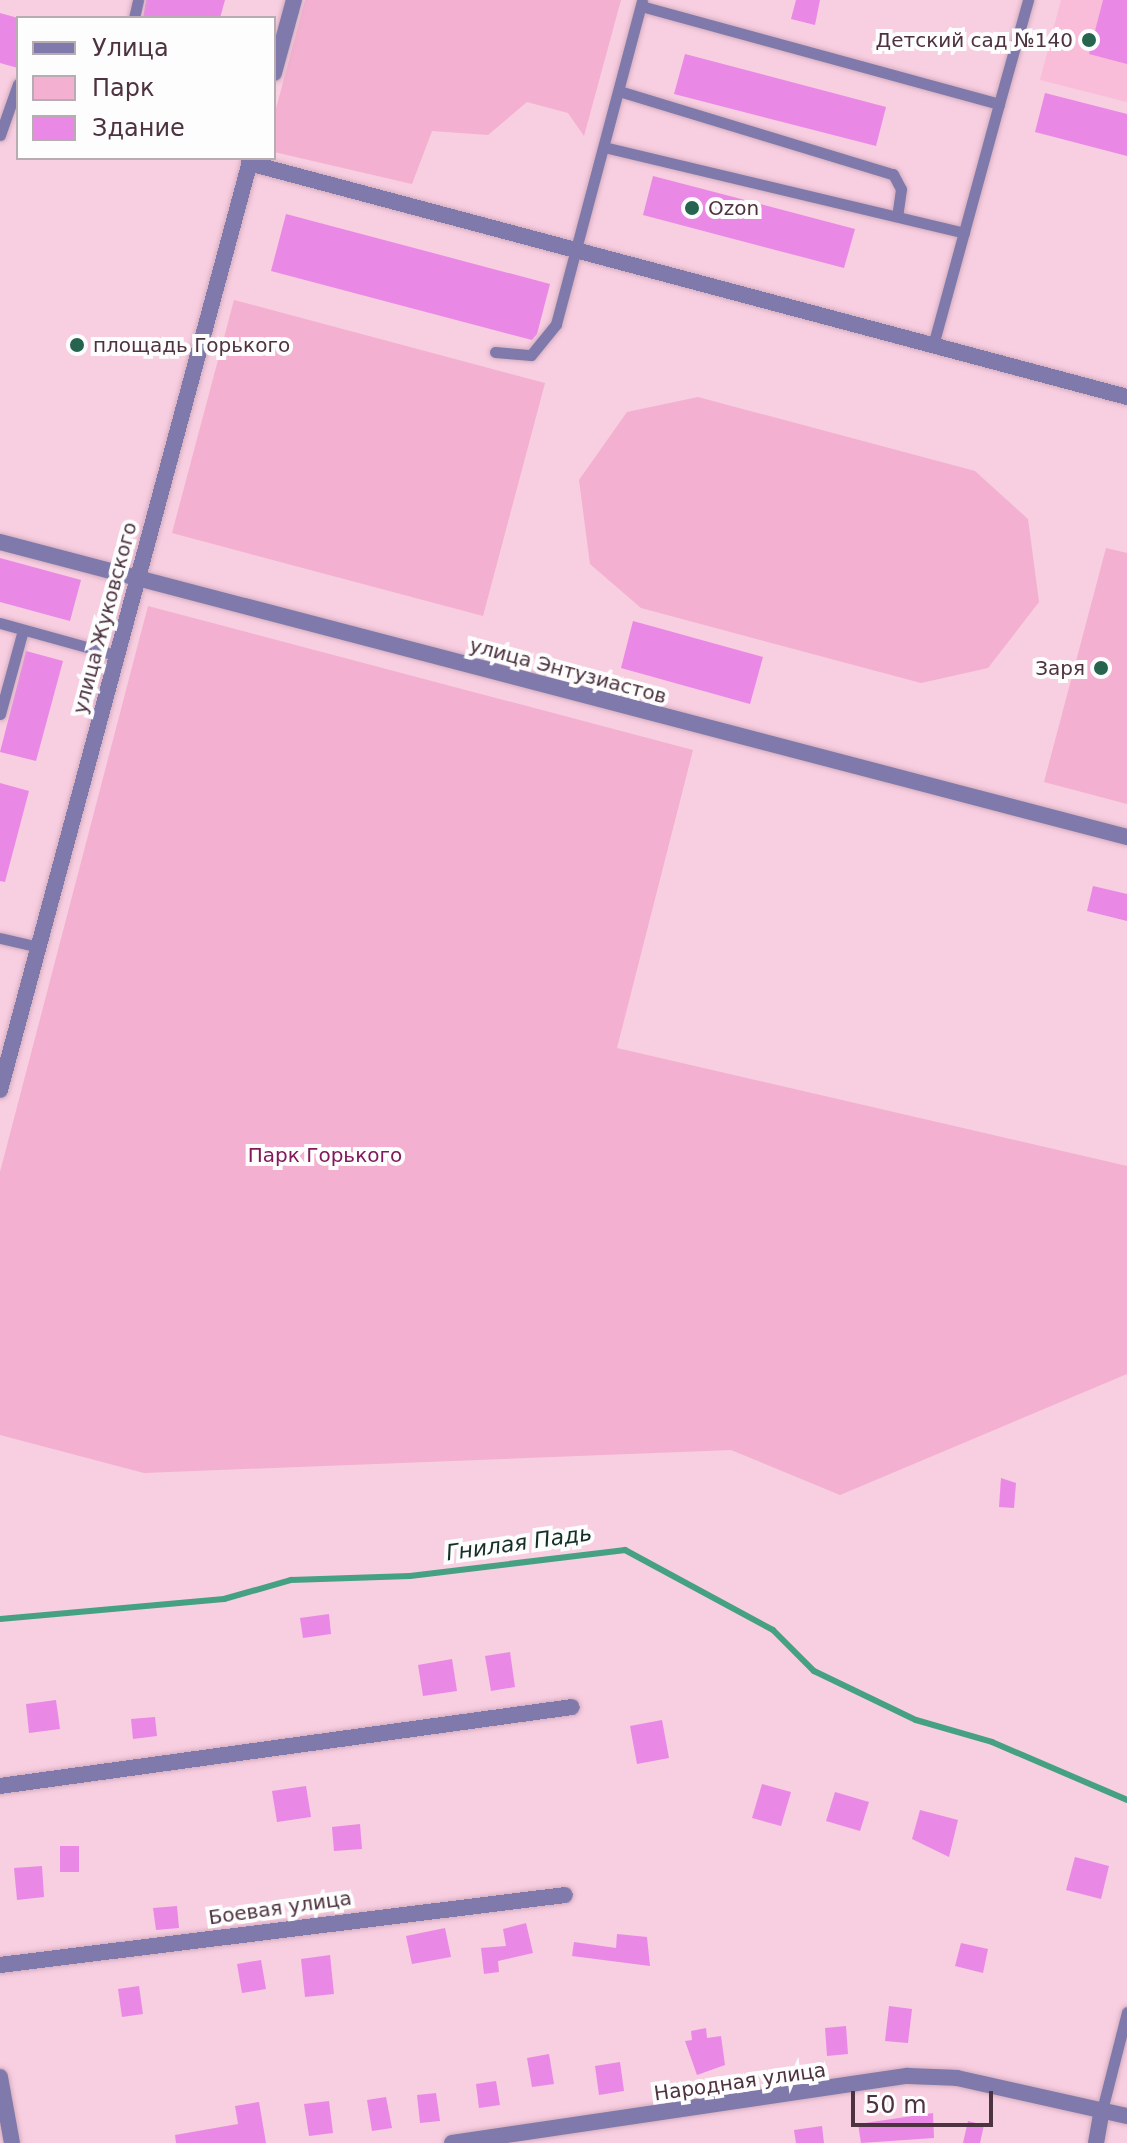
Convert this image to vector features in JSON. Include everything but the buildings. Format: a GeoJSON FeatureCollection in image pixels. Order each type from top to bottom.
{"type":"FeatureCollection","features":[{"type":"Feature","properties":{"kind":"street"},"geometry":{"type":"LineString","coordinates":[[276,66],[294,0]]}},
{"type":"Feature","properties":{"kind":"street"},"geometry":{"type":"LineString","coordinates":[[250,161],[1127,397]]}},
{"type":"Feature","properties":{"kind":"street","name":"улица Жуковского"},"geometry":{"type":"LineString","coordinates":[[0,1090],[2,1071],[250,161]]}},
{"type":"Feature","properties":{"kind":"street","name":"улица Энтузиастов"},"geometry":{"type":"LineString","coordinates":[[0,542],[1127,837]]}},
{"type":"Feature","properties":{"kind":"street"},"geometry":{"type":"LineString","coordinates":[[0,1786],[572,1707]]}},
{"type":"Feature","properties":{"kind":"street","name":"Боевая улица"},"geometry":{"type":"LineString","coordinates":[[0,1965],[565,1895]]}},
{"type":"Feature","properties":{"kind":"street","name":"Народная улица"},"geometry":{"type":"LineString","coordinates":[[452,2143],[908,2076],[957,2078],[1127,2116]]}},
{"type":"Feature","properties":{"kind":"street"},"geometry":{"type":"LineString","coordinates":[[0,2077],[12,2143]]}},
{"type":"Feature","properties":{"kind":"street"},"geometry":{"type":"LineString","coordinates":[[1096,2143],[1102,2110]]}},
{"type":"Feature","properties":{"kind":"lane"},"geometry":{"type":"LineString","coordinates":[[933,346],[1028,0]]}},
{"type":"Feature","properties":{"kind":"lane"},"geometry":{"type":"LineString","coordinates":[[495,352],[520,357],[541,348],[556,324],[641,3],[999,104]]}},
{"type":"Feature","properties":{"kind":"lane"},"geometry":{"type":"LineString","coordinates":[[0,135],[16,90]]}},
{"type":"Feature","properties":{"kind":"lane"},"geometry":{"type":"LineString","coordinates":[[619,91],[893,174],[901,189],[897,216]]}},
{"type":"Feature","properties":{"kind":"lane"},"geometry":{"type":"LineString","coordinates":[[604,147],[964,233]]}},
{"type":"Feature","properties":{"kind":"lane"},"geometry":{"type":"LineString","coordinates":[[0,623],[115,655]]}},
{"type":"Feature","properties":{"kind":"lane"},"geometry":{"type":"LineString","coordinates":[[0,714],[23,630]]}},
{"type":"Feature","properties":{"kind":"lane"},"geometry":{"type":"LineString","coordinates":[[0,938],[38,947]]}},
{"type":"Feature","properties":{"kind":"lane"},"geometry":{"type":"LineString","coordinates":[[1102,2110],[1127,2012]]}},
{"type":"Feature","properties":{"kind":"shaded area","name":"Детский сад №140"},"geometry":{"type":"Polygon","coordinates":[[[1061,0],[1127,0],[1127,102],[1040,80],[1061,0]]]}},
{"type":"Feature","properties":{"kind":"green space"},"geometry":{"type":"Polygon","coordinates":[[[305,0],[621,0],[584,136],[568,113],[527,102],[488,135],[432,131],[412,184],[276,152],[276,109],[305,0]]]}},
{"type":"Feature","properties":{"kind":"green space"},"geometry":{"type":"Polygon","coordinates":[[[234,300],[545,383],[483,616],[172,533],[234,300]]]}},
{"type":"Feature","properties":{"kind":"green space"},"geometry":{"type":"Polygon","coordinates":[[[698,397],[975,471],[1028,519],[1039,602],[988,668],[921,683],[641,608],[590,564],[579,480],[627,412],[698,397]]]}},
{"type":"Feature","properties":{"kind":"green space","name":"Заря"},"geometry":{"type":"Polygon","coordinates":[[[1106,548],[1127,553],[1127,804],[1044,782],[1106,548]]]}},
{"type":"Feature","properties":{"kind":"green space","name":"Парк Горького"},"geometry":{"type":"Polygon","coordinates":[[[148,606],[693,750],[617,1048],[1127,1166],[1127,1374],[840,1495],[731,1450],[144,1473],[0,1435],[0,1172],[148,606]]]}},
{"type":"Feature","properties":{"kind":"waterway","name":"Гнилая Падь"},"geometry":{"type":"LineString","coordinates":[[0,1619],[224,1599],[291,1580],[410,1576],[625,1550],[773,1630],[814,1671],[916,1720],[992,1742],[1127,1800]]}},
{"type":"Feature","properties":{"kind":"place","name":"Детский сад №140"},"geometry":{"type":"Point","coordinates":[1089,40]}},
{"type":"Feature","properties":{"kind":"place","name":"Ozon"},"geometry":{"type":"Point","coordinates":[692,208]}},
{"type":"Feature","properties":{"kind":"place","name":"площадь Горького"},"geometry":{"type":"Point","coordinates":[77,345]}},
{"type":"Feature","properties":{"kind":"place","name":"Заря"},"geometry":{"type":"Point","coordinates":[1101,668]}}]}
